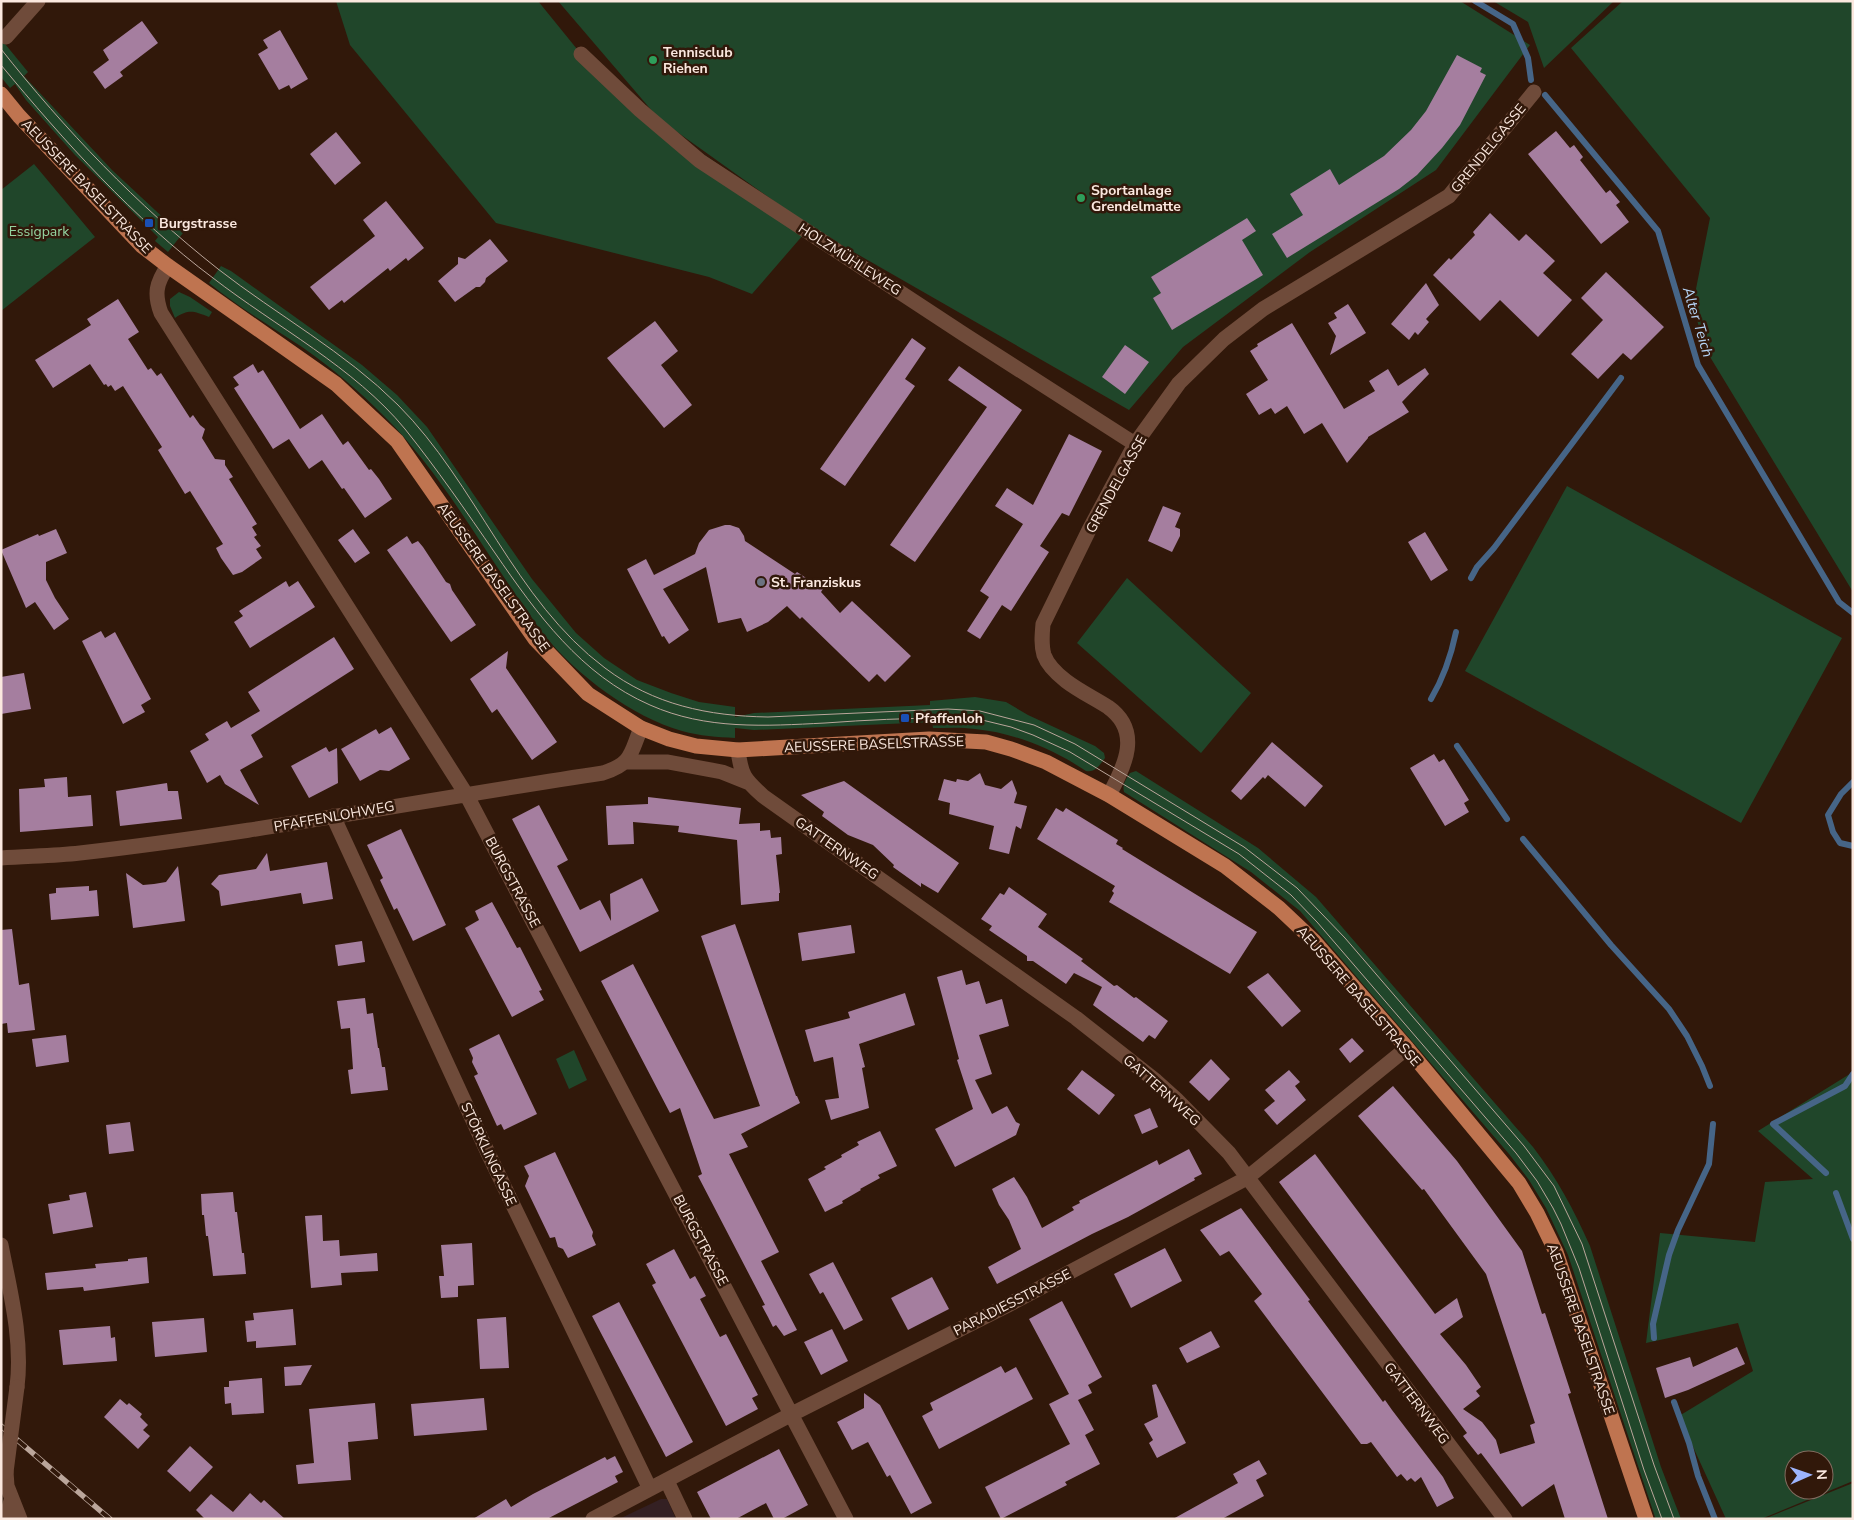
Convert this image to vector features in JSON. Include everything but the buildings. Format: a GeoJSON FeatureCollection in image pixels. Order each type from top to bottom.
{"type":"FeatureCollection","features":[{"type":"Feature","properties":{"kind":"main road","name":"AEUSSERE BASELSTRASSE"},"geometry":{"type":"LineString","coordinates":[[3,99],[142,246],[336,384],[374,418],[397,441],[409,457],[535,639],[588,694],[641,728],[696,746],[738,750],[929,739],[986,742],[1011,749],[1046,762],[1109,795],[1225,866],[1279,908],[1314,941],[1407,1048],[1519,1183],[1556,1252],[1646,1519]]}},
{"type":"Feature","properties":{"kind":"street"},"geometry":{"type":"LineString","coordinates":[[6,37],[38,1]]}},
{"type":"Feature","properties":{"kind":"street","name":"HOLZMÜHLEWEG"},"geometry":{"type":"LineString","coordinates":[[580,54],[640,110],[700,161],[1135,444]]}},
{"type":"Feature","properties":{"kind":"street","name":"GRENDELGASSE"},"geometry":{"type":"LineString","coordinates":[[1109,795],[1118,780],[1128,753],[1129,743],[1124,725],[1108,708],[1054,672],[1044,655],[1041,640],[1043,624],[1089,530],[1135,444],[1179,384],[1224,339],[1263,309],[1448,196],[1534,92]]}},
{"type":"Feature","properties":{"kind":"street","name":"BURGSTRASSE"},"geometry":{"type":"LineString","coordinates":[[168,266],[160,277],[157,289],[157,301],[161,313],[466,794],[846,1519]]}},
{"type":"Feature","properties":{"kind":"street"},"geometry":{"type":"LineString","coordinates":[[641,728],[627,762],[668,762],[722,772],[747,782]]}},
{"type":"Feature","properties":{"kind":"street"},"geometry":{"type":"LineString","coordinates":[[738,750],[741,769],[747,782]]}},
{"type":"Feature","properties":{"kind":"street","name":"PFAFFENLOHWEG"},"geometry":{"type":"LineString","coordinates":[[1,858],[79,853],[252,830],[603,773],[619,768],[627,762]]}},
{"type":"Feature","properties":{"kind":"street","name":"GATTERNWEG"},"geometry":{"type":"LineString","coordinates":[[747,782],[763,796],[1076,1018],[1176,1099],[1229,1153],[1505,1519]]}},
{"type":"Feature","properties":{"kind":"street","name":"STÖRKLINGASSE"},"geometry":{"type":"LineString","coordinates":[[333,816],[488,1153],[650,1490]]}},
{"type":"Feature","properties":{"kind":"street","name":"PARADIESSTRASSE"},"geometry":{"type":"LineString","coordinates":[[593,1519],[792,1414],[1008,1305],[1247,1178],[1407,1048]]}},
{"type":"Feature","properties":{"kind":"street"},"geometry":{"type":"LineString","coordinates":[[1,1245],[16,1322],[19,1370],[6,1472],[8,1514],[4,1519]]}},
{"type":"Feature","properties":{"kind":"street"},"geometry":{"type":"LineString","coordinates":[[667,1481],[685,1519]]}},
{"type":"Feature","properties":{"kind":"street"},"geometry":{"type":"LineString","coordinates":[[6,1496],[20,1519]]}},
{"type":"Feature","properties":{"kind":"shaded area"},"geometry":{"type":"Polygon","coordinates":[[[661,1499],[667,1499],[676,1519],[619,1519],[661,1499]]]}},
{"type":"Feature","properties":{"kind":"green space","name":"Sportanlage Grendelmatte"},"geometry":{"type":"Polygon","coordinates":[[[336,1],[538,1],[581,54],[657,123],[802,221],[659,119],[558,1],[1460,1],[1530,45],[1436,170],[1310,252],[1183,347],[1129,410],[810,227],[752,294],[709,277],[496,223],[350,45],[336,1]]]}},
{"type":"Feature","properties":{"kind":"green space"},"geometry":{"type":"Polygon","coordinates":[[[1493,1],[1614,1],[1544,68],[1528,22],[1493,1]]]}},
{"type":"Feature","properties":{"kind":"green space"},"geometry":{"type":"Polygon","coordinates":[[[1623,1],[1853,1],[1853,592],[1704,347],[1693,304],[1710,218],[1571,48],[1623,1]]]}},
{"type":"Feature","properties":{"kind":"green space"},"geometry":{"type":"Polygon","coordinates":[[[1,39],[28,72],[24,76],[112,170],[170,224],[173,221],[183,233],[168,252],[155,241],[158,237],[75,155],[26,100],[15,84],[10,88],[1,77],[1,39]]]}},
{"type":"Feature","properties":{"kind":"green space","name":"Essigpark"},"geometry":{"type":"Polygon","coordinates":[[[34,164],[95,237],[1,311],[1,190],[34,164]]]}},
{"type":"Feature","properties":{"kind":"green space"},"geometry":{"type":"Polygon","coordinates":[[[221,266],[231,271],[362,365],[397,395],[427,427],[532,579],[576,633],[604,658],[637,680],[699,702],[735,707],[735,717],[754,713],[930,705],[930,701],[975,697],[1006,702],[1028,715],[1095,746],[1104,753],[1105,758],[1095,769],[1086,771],[1047,749],[1019,738],[975,729],[933,728],[932,722],[754,730],[735,728],[735,738],[689,733],[644,716],[607,693],[572,665],[557,650],[544,635],[455,503],[421,457],[383,415],[324,363],[209,283],[221,266]]]}},
{"type":"Feature","properties":{"kind":"green space"},"geometry":{"type":"Polygon","coordinates":[[[179,292],[212,312],[209,317],[191,312],[184,313],[175,318],[170,306],[170,299],[179,292]]]}},
{"type":"Feature","properties":{"kind":"green space"},"geometry":{"type":"Polygon","coordinates":[[[1567,486],[1842,638],[1741,823],[1465,671],[1567,486]]]}},
{"type":"Feature","properties":{"kind":"green space"},"geometry":{"type":"Polygon","coordinates":[[[1127,578],[1251,693],[1201,753],[1077,643],[1127,578]]]}},
{"type":"Feature","properties":{"kind":"green space"},"geometry":{"type":"Polygon","coordinates":[[[1136,771],[1258,848],[1316,897],[1542,1159],[1578,1220],[1590,1246],[1661,1467],[1681,1519],[1656,1519],[1655,1517],[1568,1255],[1546,1208],[1529,1180],[1509,1154],[1300,911],[1251,872],[1124,792],[1124,784],[1127,778],[1130,773],[1136,771]]]}},
{"type":"Feature","properties":{"kind":"green space"},"geometry":{"type":"Polygon","coordinates":[[[574,1050],[587,1080],[569,1089],[556,1059],[574,1050]]]}},
{"type":"Feature","properties":{"kind":"green space"},"geometry":{"type":"Polygon","coordinates":[[[1853,1072],[1853,1481],[1834,1489],[1834,1450],[1784,1450],[1784,1500],[1807,1500],[1761,1519],[1726,1519],[1679,1416],[1753,1371],[1738,1323],[1646,1343],[1660,1233],[1755,1242],[1765,1182],[1813,1179],[1758,1131],[1853,1072]]]}},
{"type":"Feature","properties":{"kind":"green space"},"geometry":{"type":"Polygon","coordinates":[[[1853,1483],[1853,1519],[1764,1519],[1811,1500],[1834,1500],[1834,1491],[1853,1483]]]}},
{"type":"Feature","properties":{"kind":"waterway","name":"Alter Teich"},"geometry":{"type":"LineString","coordinates":[[1475,1],[1513,24],[1528,58],[1531,80]]}},
{"type":"Feature","properties":{"kind":"waterway","name":"Alter Teich"},"geometry":{"type":"LineString","coordinates":[[1545,95],[1658,231],[1698,365],[1839,602],[1853,613]]}},
{"type":"Feature","properties":{"kind":"waterway"},"geometry":{"type":"LineString","coordinates":[[1471,578],[1477,567],[1494,548],[1621,378]]}},
{"type":"Feature","properties":{"kind":"waterway"},"geometry":{"type":"LineString","coordinates":[[1431,699],[1440,683],[1456,632]]}},
{"type":"Feature","properties":{"kind":"waterway"},"geometry":{"type":"LineString","coordinates":[[1457,746],[1507,819]]}},
{"type":"Feature","properties":{"kind":"waterway"},"geometry":{"type":"LineString","coordinates":[[1853,782],[1841,794],[1828,815],[1833,832],[1840,843],[1853,846]]}},
{"type":"Feature","properties":{"kind":"waterway"},"geometry":{"type":"LineString","coordinates":[[1523,839],[1611,945],[1669,1009],[1687,1036],[1710,1086]]}},
{"type":"Feature","properties":{"kind":"waterway"},"geometry":{"type":"LineString","coordinates":[[1826,1173],[1773,1124],[1845,1086],[1853,1074]]}},
{"type":"Feature","properties":{"kind":"waterway"},"geometry":{"type":"LineString","coordinates":[[1654,1338],[1653,1324],[1669,1255],[1678,1230],[1709,1164],[1713,1124]]}},
{"type":"Feature","properties":{"kind":"waterway"},"geometry":{"type":"LineString","coordinates":[[1836,1193],[1853,1239]]}},
{"type":"Feature","properties":{"kind":"waterway"},"geometry":{"type":"LineString","coordinates":[[1674,1402],[1689,1443],[1698,1476],[1715,1519]]}},
{"type":"Feature","properties":{"kind":"tram line"},"geometry":{"type":"LineString","coordinates":[[1,49],[76,137],[159,219],[240,286],[356,368],[398,405],[426,436],[451,470],[520,576],[545,609],[573,640],[605,668],[624,681],[662,700],[703,711],[724,714],[768,717],[948,709],[980,711],[1034,725],[1075,744],[1244,847],[1297,888],[1345,938],[1524,1146],[1554,1186],[1582,1244],[1654,1465],[1674,1519]]}},
{"type":"Feature","properties":{"kind":"tram line"},"geometry":{"type":"LineString","coordinates":[[1,65],[75,150],[155,231],[237,296],[339,367],[385,407],[428,459],[544,620],[582,660],[625,692],[671,713],[693,719],[736,724],[780,725],[886,719],[948,718],[978,719],[1011,727],[1070,752],[1239,854],[1291,895],[1317,922],[1516,1153],[1537,1181],[1561,1224],[1579,1268],[1644,1470],[1662,1519]]}},
{"type":"Feature","properties":{"kind":"railway"},"geometry":{"type":"LineString","coordinates":[[1,1426],[110,1519]]}},
{"type":"Feature","properties":{"kind":"place","name":"Tennisclub Riehen"},"geometry":{"type":"Point","coordinates":[653,60]}},
{"type":"Feature","properties":{"kind":"place","name":"Sportanlage Grendelmatte"},"geometry":{"type":"Point","coordinates":[1081,198]}},
{"type":"Feature","properties":{"kind":"place","name":"Burgstrasse"},"geometry":{"type":"Point","coordinates":[149,223]}},
{"type":"Feature","properties":{"kind":"place","name":"St. Franziskus"},"geometry":{"type":"Point","coordinates":[761,582]}},
{"type":"Feature","properties":{"kind":"place","name":"Pfaffenloh"},"geometry":{"type":"Point","coordinates":[905,718]}}]}
